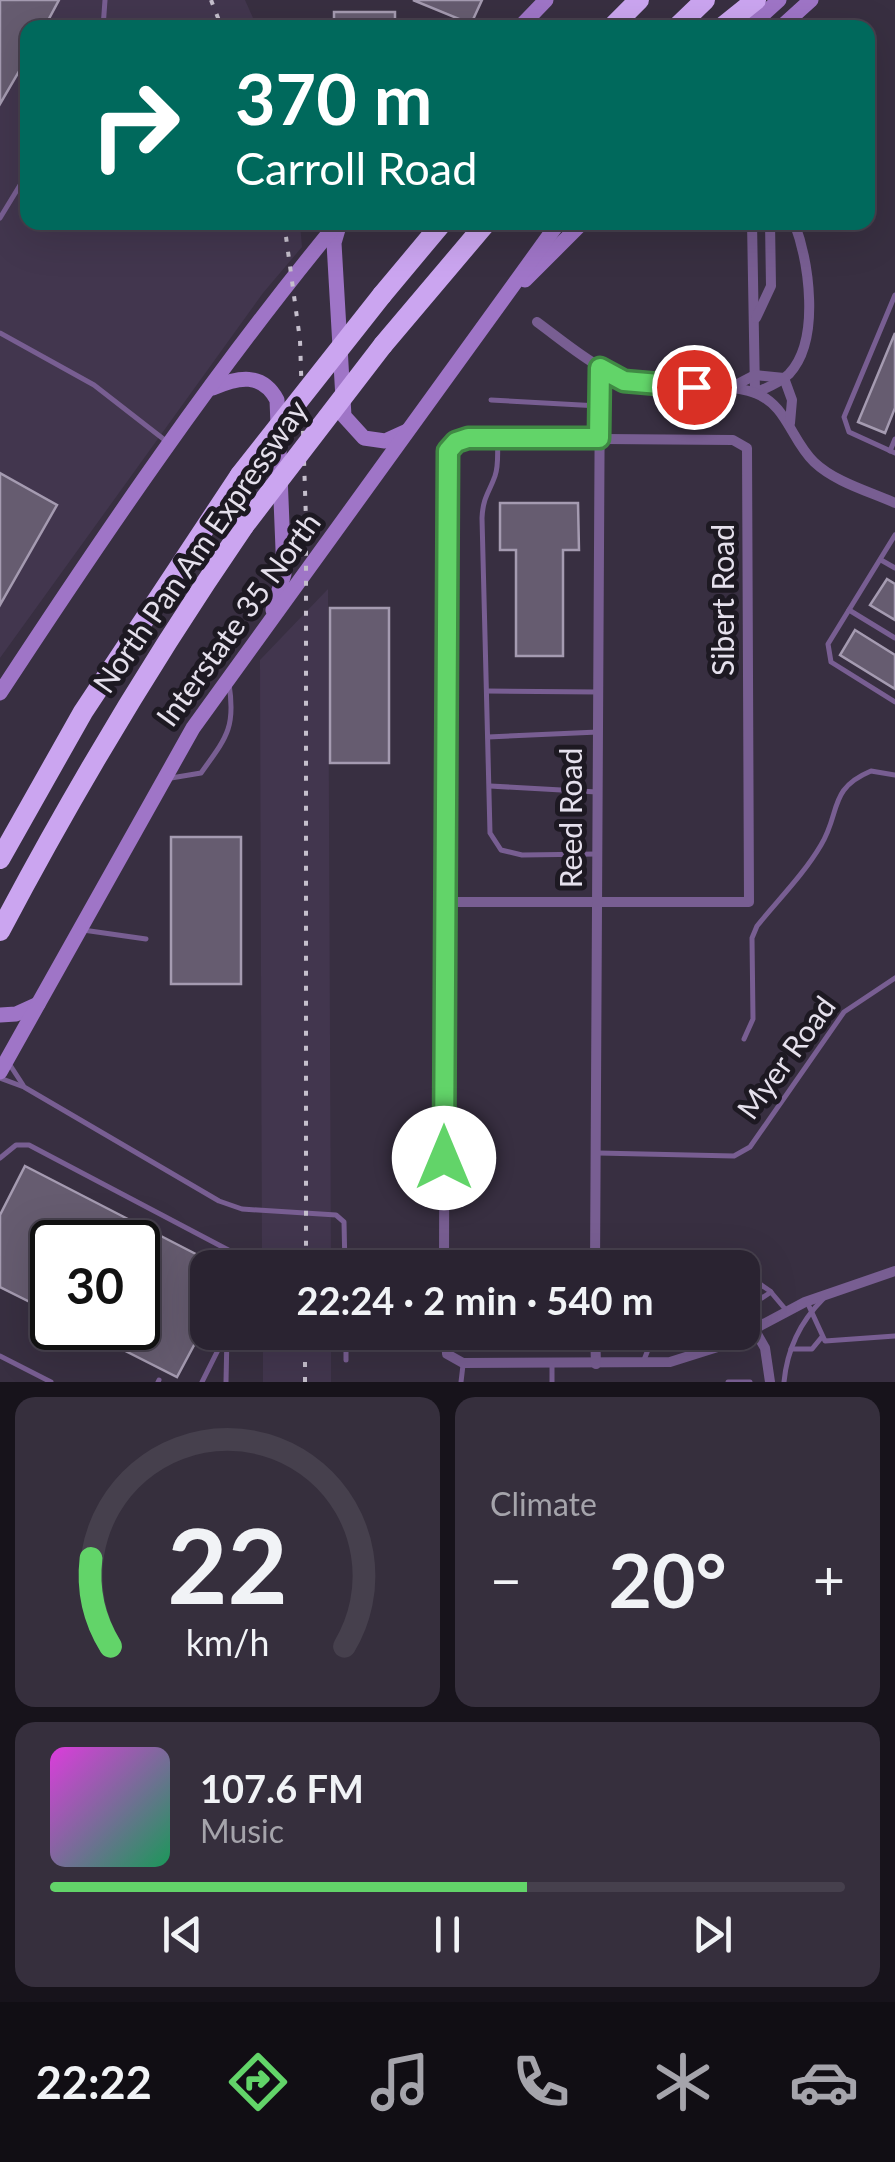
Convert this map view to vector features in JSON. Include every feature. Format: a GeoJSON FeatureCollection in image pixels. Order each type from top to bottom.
{"type":"FeatureCollection","features":[{"type":"Feature","properties":{"kind":"highway"},"geometry":{"type":"LineString","coordinates":[[619,20],[640,0]]}},
{"type":"Feature","properties":{"kind":"highway"},"geometry":{"type":"LineString","coordinates":[[638,20],[658,0]]}},
{"type":"Feature","properties":{"kind":"highway"},"geometry":{"type":"LineString","coordinates":[[685,20],[706,0]]}},
{"type":"Feature","properties":{"kind":"highway"},"geometry":{"type":"LineString","coordinates":[[731,20],[756,0]]}},
{"type":"Feature","properties":{"kind":"highway","name":"North Pan Am Expressway"},"geometry":{"type":"LineString","coordinates":[[0,859],[83,712],[240,475],[436,230]]}},
{"type":"Feature","properties":{"kind":"highway","name":"North Pan Am Expressway"},"geometry":{"type":"LineString","coordinates":[[0,931],[108,735],[244,526],[383,345],[480,230]]}},
{"type":"Feature","properties":{"kind":"highway"},"geometry":{"type":"LineString","coordinates":[[410,312],[494,230]]}},
{"type":"Feature","properties":{"kind":"main road"},"geometry":{"type":"LineString","coordinates":[[527,20],[546,0]]}},
{"type":"Feature","properties":{"kind":"main road"},"geometry":{"type":"LineString","coordinates":[[757,20],[779,0]]}},
{"type":"Feature","properties":{"kind":"main road"},"geometry":{"type":"LineString","coordinates":[[789,20],[811,0]]}},
{"type":"Feature","properties":{"kind":"main road"},"geometry":{"type":"LineString","coordinates":[[0,693],[169,443],[276,298],[333,230]]}},
{"type":"Feature","properties":{"kind":"main road"},"geometry":{"type":"LineString","coordinates":[[338,230],[334,244],[344,416],[364,438],[385,441],[412,428]]}},
{"type":"Feature","properties":{"kind":"main road","name":"Interstate 35 North"},"geometry":{"type":"LineString","coordinates":[[2,1066],[193,728],[553,230]]}},
{"type":"Feature","properties":{"kind":"main road"},"geometry":{"type":"LineString","coordinates":[[490,315],[575,230]]}},
{"type":"Feature","properties":{"kind":"main road"},"geometry":{"type":"LineString","coordinates":[[210,389],[229,381],[258,380],[270,388],[277,400],[284,574],[268,623]]}},
{"type":"Feature","properties":{"kind":"main road"},"geometry":{"type":"LineString","coordinates":[[0,1015],[16,1014],[38,1004]]}},
{"type":"Feature","properties":{"kind":"street"},"geometry":{"type":"LineString","coordinates":[[752,230],[755,393]]}},
{"type":"Feature","properties":{"kind":"street"},"geometry":{"type":"LineString","coordinates":[[755,322],[770,286],[770,230]]}},
{"type":"Feature","properties":{"kind":"street"},"geometry":{"type":"LineString","coordinates":[[755,393],[792,370],[810,327],[802,244],[797,230]]}},
{"type":"Feature","properties":{"kind":"street"},"geometry":{"type":"LineString","coordinates":[[537,322],[624,381],[755,393],[768,400],[790,423],[799,443],[821,468],[895,503]]}},
{"type":"Feature","properties":{"kind":"street","name":"Reed Road"},"geometry":{"type":"LineString","coordinates":[[596,1250],[600,368]]}},
{"type":"Feature","properties":{"kind":"street"},"geometry":{"type":"LineString","coordinates":[[729,388],[755,375],[784,378]]}},
{"type":"Feature","properties":{"kind":"street"},"geometry":{"type":"LineString","coordinates":[[784,378],[792,400],[790,423]]}},
{"type":"Feature","properties":{"kind":"street"},"geometry":{"type":"LineString","coordinates":[[444,1250],[446,459],[456,442],[468,438],[599,438]]}},
{"type":"Feature","properties":{"kind":"street","name":"Sibert Road"},"geometry":{"type":"LineString","coordinates":[[597,903],[749,902],[747,448],[732,440],[599,438]]}},
{"type":"Feature","properties":{"kind":"street"},"geometry":{"type":"LineString","coordinates":[[444,902],[597,903]]}},
{"type":"Feature","properties":{"kind":"street"},"geometry":{"type":"LineString","coordinates":[[760,1324],[786,1310],[810,1306],[895,1271]]}},
{"type":"Feature","properties":{"kind":"street"},"geometry":{"type":"LineString","coordinates":[[760,1338],[770,1382]]}},
{"type":"Feature","properties":{"kind":"street"},"geometry":{"type":"LineString","coordinates":[[446,1350],[446,1354],[463,1364],[642,1364],[670,1362],[709,1350]]}},
{"type":"Feature","properties":{"kind":"street"},"geometry":{"type":"LineString","coordinates":[[596,1350],[596,1364]]}},
{"type":"Feature","properties":{"kind":"lane"},"geometry":{"type":"LineString","coordinates":[[0,218],[20,185]]}},
{"type":"Feature","properties":{"kind":"lane"},"geometry":{"type":"LineString","coordinates":[[895,295],[844,417],[850,432],[893,452],[895,439]]}},
{"type":"Feature","properties":{"kind":"lane"},"geometry":{"type":"LineString","coordinates":[[0,333],[94,385],[169,443]]}},
{"type":"Feature","properties":{"kind":"lane"},"geometry":{"type":"LineString","coordinates":[[491,400],[599,406]]}},
{"type":"Feature","properties":{"kind":"lane"},"geometry":{"type":"LineString","coordinates":[[498,438],[497,468],[483,502],[490,833],[502,850],[522,854],[597,854]]}},
{"type":"Feature","properties":{"kind":"lane"},"geometry":{"type":"LineString","coordinates":[[895,535],[828,644],[831,662],[895,702]]}},
{"type":"Feature","properties":{"kind":"lane"},"geometry":{"type":"LineString","coordinates":[[880,560],[895,568]]}},
{"type":"Feature","properties":{"kind":"lane"},"geometry":{"type":"LineString","coordinates":[[849,610],[895,638]]}},
{"type":"Feature","properties":{"kind":"lane"},"geometry":{"type":"LineString","coordinates":[[163,780],[200,773],[223,742],[233,714],[228,679]]}},
{"type":"Feature","properties":{"kind":"lane"},"geometry":{"type":"LineString","coordinates":[[487,692],[598,692]]}},
{"type":"Feature","properties":{"kind":"lane"},"geometry":{"type":"LineString","coordinates":[[488,737],[598,732]]}},
{"type":"Feature","properties":{"kind":"lane"},"geometry":{"type":"LineString","coordinates":[[744,1039],[752,1019],[752,938],[757,926],[822,844],[836,799],[844,787],[871,771],[895,775]]}},
{"type":"Feature","properties":{"kind":"lane"},"geometry":{"type":"LineString","coordinates":[[489,786],[597,792]]}},
{"type":"Feature","properties":{"kind":"lane"},"geometry":{"type":"LineString","coordinates":[[80,929],[146,939]]}},
{"type":"Feature","properties":{"kind":"lane","name":"Myer Road"},"geometry":{"type":"LineString","coordinates":[[595,1153],[741,1153],[750,1147],[844,1012],[895,978]]}},
{"type":"Feature","properties":{"kind":"lane"},"geometry":{"type":"LineString","coordinates":[[2,1066],[24,1088]]}},
{"type":"Feature","properties":{"kind":"lane"},"geometry":{"type":"LineString","coordinates":[[2,1066],[24,1088],[219,1201],[242,1209],[336,1215],[344,1222],[345,1250]]}},
{"type":"Feature","properties":{"kind":"lane"},"geometry":{"type":"LineString","coordinates":[[0,1158],[16,1145],[28,1145],[228,1250]]}},
{"type":"Feature","properties":{"kind":"lane"},"geometry":{"type":"LineString","coordinates":[[760,1284],[786,1310]]}},
{"type":"Feature","properties":{"kind":"lane"},"geometry":{"type":"LineString","coordinates":[[760,1299],[771,1292]]}},
{"type":"Feature","properties":{"kind":"lane"},"geometry":{"type":"LineString","coordinates":[[810,1306],[821,1338],[831,1342],[895,1336]]}},
{"type":"Feature","properties":{"kind":"lane"},"geometry":{"type":"LineString","coordinates":[[784,1382],[791,1349],[810,1306]]}},
{"type":"Feature","properties":{"kind":"lane"},"geometry":{"type":"LineString","coordinates":[[791,1349],[812,1349],[821,1338]]}},
{"type":"Feature","properties":{"kind":"lane"},"geometry":{"type":"LineString","coordinates":[[202,1382],[218,1350]]}},
{"type":"Feature","properties":{"kind":"lane"},"geometry":{"type":"LineString","coordinates":[[226,1382],[227,1350]]}},
{"type":"Feature","properties":{"kind":"lane"},"geometry":{"type":"LineString","coordinates":[[346,1350],[346,1360]]}},
{"type":"Feature","properties":{"kind":"lane"},"geometry":{"type":"LineString","coordinates":[[642,1364],[648,1350]]}},
{"type":"Feature","properties":{"kind":"lane"},"geometry":{"type":"LineString","coordinates":[[0,1356],[52,1382]]}},
{"type":"Feature","properties":{"kind":"lane"},"geometry":{"type":"LineString","coordinates":[[461,1382],[463,1364]]}},
{"type":"Feature","properties":{"kind":"lane"},"geometry":{"type":"LineString","coordinates":[[552,1364],[552,1382]]}},
{"type":"Feature","properties":{"kind":"lane"},"geometry":{"type":"LineString","coordinates":[[728,1382],[750,1382]]}},
{"type":"Feature","properties":{"kind":"shaded area"},"geometry":{"type":"Polygon","coordinates":[[[0,0],[245,0],[254,20],[20,20],[20,230],[301,230],[302,247],[263,293],[0,658],[0,0]]]}},
{"type":"Feature","properties":{"kind":"shaded area"},"geometry":{"type":"Polygon","coordinates":[[[328,589],[331,1250],[262,1250],[260,660],[328,589]]]}},
{"type":"Feature","properties":{"kind":"shaded area"},"geometry":{"type":"Polygon","coordinates":[[[263,1350],[331,1350],[331,1382],[263,1382],[263,1350]]]}},
{"type":"Feature","properties":{"kind":"building"},"geometry":{"type":"Polygon","coordinates":[[[0,0],[59,0],[48,20],[20,20],[20,70],[0,104],[0,0]]]}},
{"type":"Feature","properties":{"kind":"building"},"geometry":{"type":"Polygon","coordinates":[[[413,0],[482,0],[473,20],[461,20],[413,0]]]}},
{"type":"Feature","properties":{"kind":"building"},"geometry":{"type":"Polygon","coordinates":[[[334,12],[395,12],[395,20],[334,20],[334,12]]]}},
{"type":"Feature","properties":{"kind":"building"},"geometry":{"type":"Polygon","coordinates":[[[895,333],[895,408],[885,433],[858,422],[895,333]]]}},
{"type":"Feature","properties":{"kind":"building"},"geometry":{"type":"Polygon","coordinates":[[[0,473],[57,505],[0,605],[0,473]]]}},
{"type":"Feature","properties":{"kind":"building"},"geometry":{"type":"Polygon","coordinates":[[[500,503],[578,503],[579,550],[563,550],[563,656],[516,656],[516,550],[500,550],[500,503]]]}},
{"type":"Feature","properties":{"kind":"building"},"geometry":{"type":"Polygon","coordinates":[[[887,579],[895,584],[895,620],[870,605],[887,579]]]}},
{"type":"Feature","properties":{"kind":"building"},"geometry":{"type":"Polygon","coordinates":[[[330,608],[389,608],[389,763],[330,763],[330,608]]]}},
{"type":"Feature","properties":{"kind":"building"},"geometry":{"type":"Polygon","coordinates":[[[855,630],[895,655],[895,689],[840,655],[855,630]]]}},
{"type":"Feature","properties":{"kind":"building"},"geometry":{"type":"Polygon","coordinates":[[[171,837],[241,837],[241,984],[171,984],[171,837]]]}},
{"type":"Feature","properties":{"kind":"building"},"geometry":{"type":"Polygon","coordinates":[[[25,1166],[130,1220],[30,1220],[30,1302],[0,1287],[0,1215],[25,1166]]]}},
{"type":"Feature","properties":{"kind":"building"},"geometry":{"type":"Polygon","coordinates":[[[160,1236],[190,1251],[191,1350],[177,1377],[124,1350],[160,1350],[160,1236]]]}},
{"type":"Feature","properties":{"kind":"railway"},"geometry":{"type":"LineString","coordinates":[[211,0],[219,20]]}},
{"type":"Feature","properties":{"kind":"railway"},"geometry":{"type":"LineString","coordinates":[[285,230],[300,340],[306,520],[306,1250]]}},
{"type":"Feature","properties":{"kind":"railway"},"geometry":{"type":"LineString","coordinates":[[305,1350],[305,1382]]}},
{"type":"Feature","properties":{"kind":"route"},"geometry":{"type":"LineString","coordinates":[[444,1158],[448,451],[456,442],[468,438],[599,438],[600,368],[624,381],[694,387]]}}]}
